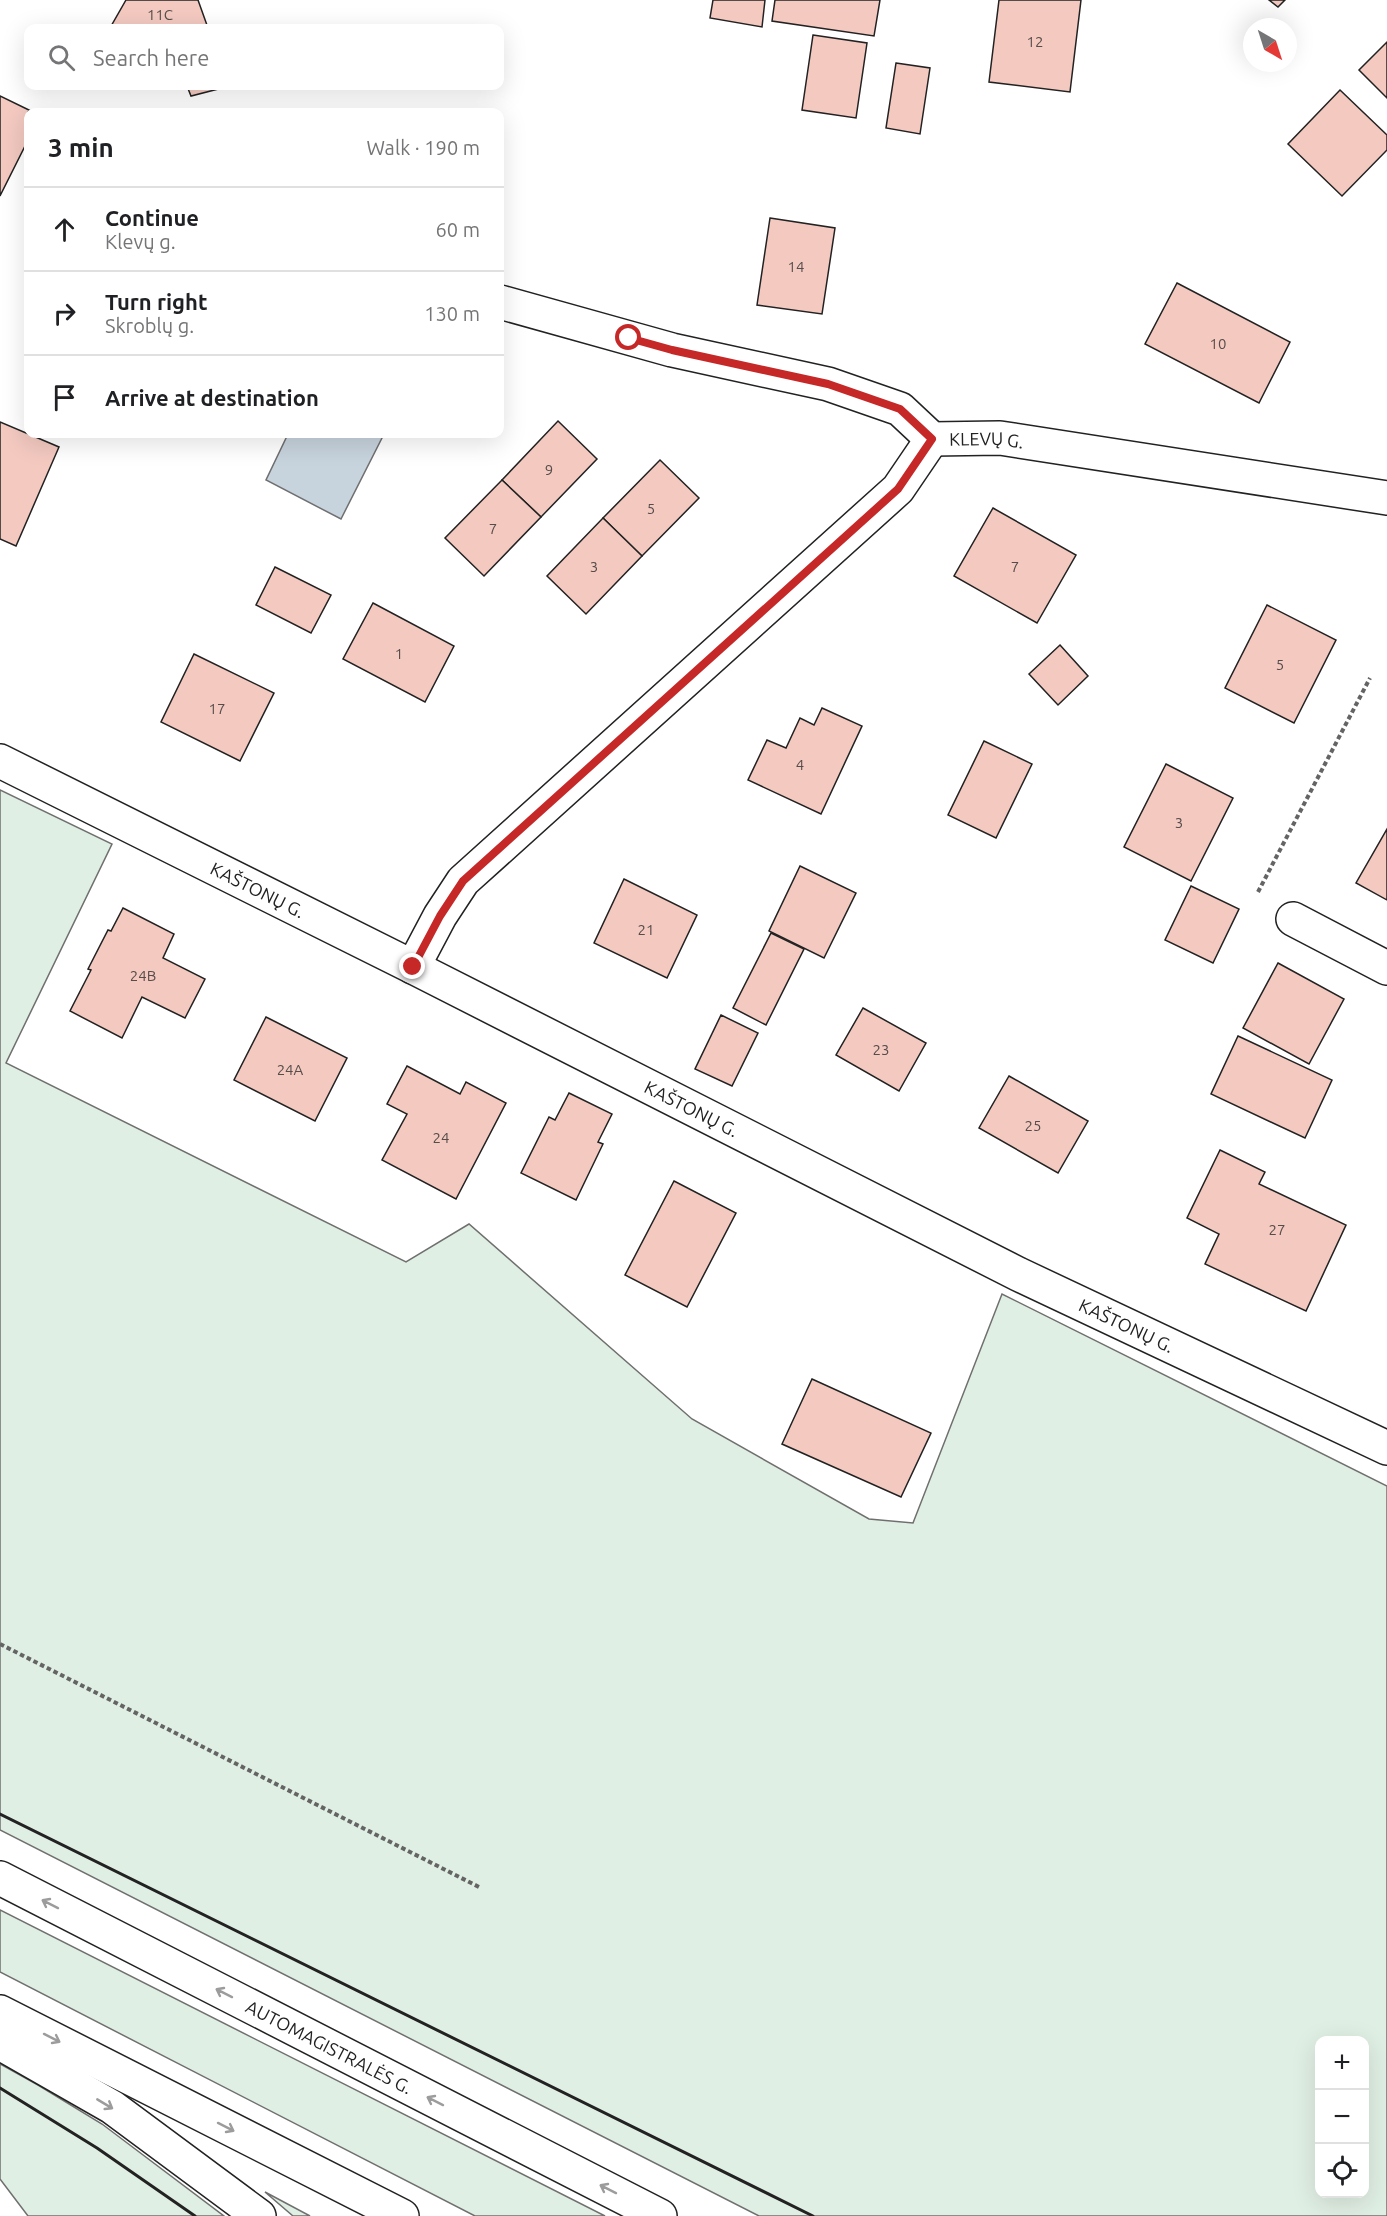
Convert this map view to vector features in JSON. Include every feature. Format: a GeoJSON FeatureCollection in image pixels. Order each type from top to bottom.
{"type":"FeatureCollection","features":[{"type":"Feature","properties":{"kind":"main road","name":"KLEVŲ G."},"geometry":{"type":"LineString","coordinates":[[504,303],[672,350],[828,384],[900,409],[932,439],[1000,438],[1387,498]]}},
{"type":"Feature","properties":{"kind":"main road"},"geometry":{"type":"LineString","coordinates":[[413,967],[440,916],[463,881],[898,489],[932,439]]}},
{"type":"Feature","properties":{"kind":"main road","name":"KAŠTONŲ G."},"geometry":{"type":"LineString","coordinates":[[0,761],[413,967],[1018,1274],[1387,1448]]}},
{"type":"Feature","properties":{"kind":"main road"},"geometry":{"type":"LineString","coordinates":[[1293,919],[1387,968]]}},
{"type":"Feature","properties":{"kind":"main road","name":"AUTOMAGISTRALĖS G."},"geometry":{"type":"LineString","coordinates":[[0,1878],[660,2216]]}},
{"type":"Feature","properties":{"kind":"main road"},"geometry":{"type":"LineString","coordinates":[[0,2012],[402,2216]]}},
{"type":"Feature","properties":{"kind":"main road"},"geometry":{"type":"LineString","coordinates":[[0,2043],[111,2107],[259,2216]]}},
{"type":"Feature","properties":{"kind":"path"},"geometry":{"type":"LineString","coordinates":[[1258,892],[1370,678]]}},
{"type":"Feature","properties":{"kind":"path"},"geometry":{"type":"LineString","coordinates":[[0,1644],[481,1888]]}},
{"type":"Feature","properties":{"kind":"green space"},"geometry":{"type":"Polygon","coordinates":[[[0,790],[112,844],[6,1063],[406,1262],[469,1224],[692,1419],[869,1519],[913,1523],[1002,1294],[1387,1486],[1387,2216],[759,2216],[0,1830],[0,790]]]}},
{"type":"Feature","properties":{"kind":"green space"},"geometry":{"type":"Polygon","coordinates":[[[0,1910],[605,2216],[475,2216],[0,1972],[0,1910]]]}},
{"type":"Feature","properties":{"kind":"green space"},"geometry":{"type":"Polygon","coordinates":[[[0,2064],[102,2124],[224,2216],[28,2216],[0,2179],[0,2064]]]}},
{"type":"Feature","properties":{"kind":"green space"},"geometry":{"type":"Polygon","coordinates":[[[265,2192],[310,2216],[293,2216],[265,2192]]]}},
{"type":"Feature","properties":{"kind":"shaded area"},"geometry":{"type":"Polygon","coordinates":[[[286,438],[382,438],[341,519],[266,480],[286,438]]]}},
{"type":"Feature","properties":{"kind":"building"},"geometry":{"type":"Polygon","coordinates":[[[126,0],[198,0],[207,24],[112,24],[126,0]]]}},
{"type":"Feature","properties":{"kind":"building"},"geometry":{"type":"Polygon","coordinates":[[[713,0],[765,0],[762,27],[710,18],[713,0]]]}},
{"type":"Feature","properties":{"kind":"building"},"geometry":{"type":"Polygon","coordinates":[[[775,0],[880,0],[874,36],[772,21],[775,0]]]}},
{"type":"Feature","properties":{"kind":"building"},"geometry":{"type":"Polygon","coordinates":[[[999,0],[1081,0],[1070,92],[989,82],[999,0]]]}},
{"type":"Feature","properties":{"kind":"building"},"geometry":{"type":"Polygon","coordinates":[[[1269,0],[1285,0],[1278,7],[1269,0]]]}},
{"type":"Feature","properties":{"kind":"building"},"geometry":{"type":"Polygon","coordinates":[[[813,35],[867,43],[856,118],[802,110],[813,35]]]}},
{"type":"Feature","properties":{"kind":"building"},"geometry":{"type":"Polygon","coordinates":[[[1387,42],[1387,98],[1359,70],[1387,42]]]}},
{"type":"Feature","properties":{"kind":"building"},"geometry":{"type":"Polygon","coordinates":[[[896,63],[930,68],[920,134],[886,128],[896,63]]]}},
{"type":"Feature","properties":{"kind":"building"},"geometry":{"type":"Polygon","coordinates":[[[189,90],[214,90],[191,96],[189,90]]]}},
{"type":"Feature","properties":{"kind":"building"},"geometry":{"type":"Polygon","coordinates":[[[1340,90],[1387,135],[1387,150],[1342,196],[1288,144],[1340,90]]]}},
{"type":"Feature","properties":{"kind":"building"},"geometry":{"type":"Polygon","coordinates":[[[0,96],[25,108],[24,148],[0,196],[0,96]]]}},
{"type":"Feature","properties":{"kind":"building"},"geometry":{"type":"Polygon","coordinates":[[[770,218],[835,228],[822,314],[757,305],[770,218]]]}},
{"type":"Feature","properties":{"kind":"building"},"geometry":{"type":"Polygon","coordinates":[[[1177,283],[1290,342],[1259,403],[1145,344],[1177,283]]]}},
{"type":"Feature","properties":{"kind":"building"},"geometry":{"type":"Polygon","coordinates":[[[558,421],[597,459],[541,517],[502,480],[558,421]]]}},
{"type":"Feature","properties":{"kind":"building"},"geometry":{"type":"Polygon","coordinates":[[[0,422],[24,432],[24,438],[38,438],[59,447],[16,546],[0,539],[0,422]]]}},
{"type":"Feature","properties":{"kind":"building"},"geometry":{"type":"Polygon","coordinates":[[[660,460],[699,498],[642,556],[603,518],[660,460]]]}},
{"type":"Feature","properties":{"kind":"building"},"geometry":{"type":"Polygon","coordinates":[[[502,480],[541,517],[484,576],[445,538],[502,480]]]}},
{"type":"Feature","properties":{"kind":"building"},"geometry":{"type":"Polygon","coordinates":[[[993,508],[1076,555],[1037,623],[954,576],[993,508]]]}},
{"type":"Feature","properties":{"kind":"building"},"geometry":{"type":"Polygon","coordinates":[[[603,518],[642,556],[586,614],[547,576],[603,518]]]}},
{"type":"Feature","properties":{"kind":"building"},"geometry":{"type":"Polygon","coordinates":[[[275,567],[331,595],[311,633],[256,605],[275,567]]]}},
{"type":"Feature","properties":{"kind":"building"},"geometry":{"type":"Polygon","coordinates":[[[373,603],[454,646],[425,702],[343,659],[373,603]]]}},
{"type":"Feature","properties":{"kind":"building"},"geometry":{"type":"Polygon","coordinates":[[[1267,605],[1336,640],[1294,723],[1225,688],[1267,605]]]}},
{"type":"Feature","properties":{"kind":"building"},"geometry":{"type":"Polygon","coordinates":[[[1060,645],[1088,676],[1058,705],[1029,674],[1060,645]]]}},
{"type":"Feature","properties":{"kind":"building"},"geometry":{"type":"Polygon","coordinates":[[[194,654],[274,693],[240,761],[161,722],[194,654]]]}},
{"type":"Feature","properties":{"kind":"building"},"geometry":{"type":"Polygon","coordinates":[[[822,708],[862,726],[821,814],[748,780],[767,740],[786,748],[800,718],[814,725],[822,708]]]}},
{"type":"Feature","properties":{"kind":"building"},"geometry":{"type":"Polygon","coordinates":[[[984,741],[1032,764],[996,838],[948,815],[984,741]]]}},
{"type":"Feature","properties":{"kind":"building"},"geometry":{"type":"Polygon","coordinates":[[[1166,764],[1233,798],[1191,881],[1124,847],[1166,764]]]}},
{"type":"Feature","properties":{"kind":"building"},"geometry":{"type":"Polygon","coordinates":[[[1387,829],[1387,900],[1356,883],[1387,829]]]}},
{"type":"Feature","properties":{"kind":"building"},"geometry":{"type":"Polygon","coordinates":[[[800,866],[856,893],[824,958],[769,931],[800,866]]]}},
{"type":"Feature","properties":{"kind":"building"},"geometry":{"type":"Polygon","coordinates":[[[624,879],[697,915],[667,978],[594,943],[624,879]]]}},
{"type":"Feature","properties":{"kind":"building"},"geometry":{"type":"Polygon","coordinates":[[[1191,886],[1239,909],[1213,963],[1165,940],[1191,886]]]}},
{"type":"Feature","properties":{"kind":"building"},"geometry":{"type":"Polygon","coordinates":[[[123,908],[174,934],[163,958],[205,979],[185,1018],[142,997],[122,1038],[70,1011],[108,930],[111,931],[123,908]]]}},
{"type":"Feature","properties":{"kind":"building"},"geometry":{"type":"Polygon","coordinates":[[[771,933],[804,949],[766,1025],[733,1008],[771,933]]]}},
{"type":"Feature","properties":{"kind":"building"},"geometry":{"type":"Polygon","coordinates":[[[1278,963],[1344,999],[1309,1064],[1243,1028],[1278,963]]]}},
{"type":"Feature","properties":{"kind":"building"},"geometry":{"type":"Polygon","coordinates":[[[863,1008],[926,1043],[899,1091],[836,1055],[863,1008]]]}},
{"type":"Feature","properties":{"kind":"building"},"geometry":{"type":"Polygon","coordinates":[[[721,1015],[758,1033],[732,1086],[695,1069],[721,1015]]]}},
{"type":"Feature","properties":{"kind":"building"},"geometry":{"type":"Polygon","coordinates":[[[266,1017],[347,1058],[315,1121],[234,1080],[266,1017]]]}},
{"type":"Feature","properties":{"kind":"building"},"geometry":{"type":"Polygon","coordinates":[[[1238,1036],[1332,1080],[1305,1138],[1211,1094],[1238,1036]]]}},
{"type":"Feature","properties":{"kind":"building"},"geometry":{"type":"Polygon","coordinates":[[[407,1066],[460,1094],[466,1082],[506,1103],[456,1199],[382,1160],[407,1114],[387,1104],[407,1066]]]}},
{"type":"Feature","properties":{"kind":"building"},"geometry":{"type":"Polygon","coordinates":[[[1009,1076],[1088,1121],[1058,1173],[979,1128],[1009,1076]]]}},
{"type":"Feature","properties":{"kind":"building"},"geometry":{"type":"Polygon","coordinates":[[[569,1093],[612,1114],[598,1142],[603,1144],[576,1200],[521,1173],[549,1117],[555,1120],[569,1093]]]}},
{"type":"Feature","properties":{"kind":"building"},"geometry":{"type":"Polygon","coordinates":[[[1220,1150],[1265,1172],[1259,1184],[1346,1225],[1306,1311],[1205,1264],[1219,1234],[1187,1218],[1220,1150]]]}},
{"type":"Feature","properties":{"kind":"building"},"geometry":{"type":"Polygon","coordinates":[[[674,1181],[736,1213],[687,1307],[625,1275],[674,1181]]]}},
{"type":"Feature","properties":{"kind":"building"},"geometry":{"type":"Polygon","coordinates":[[[812,1379],[931,1433],[901,1497],[782,1444],[812,1379]]]}},
{"type":"Feature","properties":{"kind":"wall"},"geometry":{"type":"LineString","coordinates":[[0,1814],[813,2216]]}},
{"type":"Feature","properties":{"kind":"wall"},"geometry":{"type":"LineString","coordinates":[[0,2088],[97,2148],[195,2216]]}},
{"type":"Feature","properties":{"kind":"route"},"geometry":{"type":"LineString","coordinates":[[413,967],[440,916],[463,881],[898,489],[932,439],[900,409],[828,384],[672,350],[629,338]]}}]}
